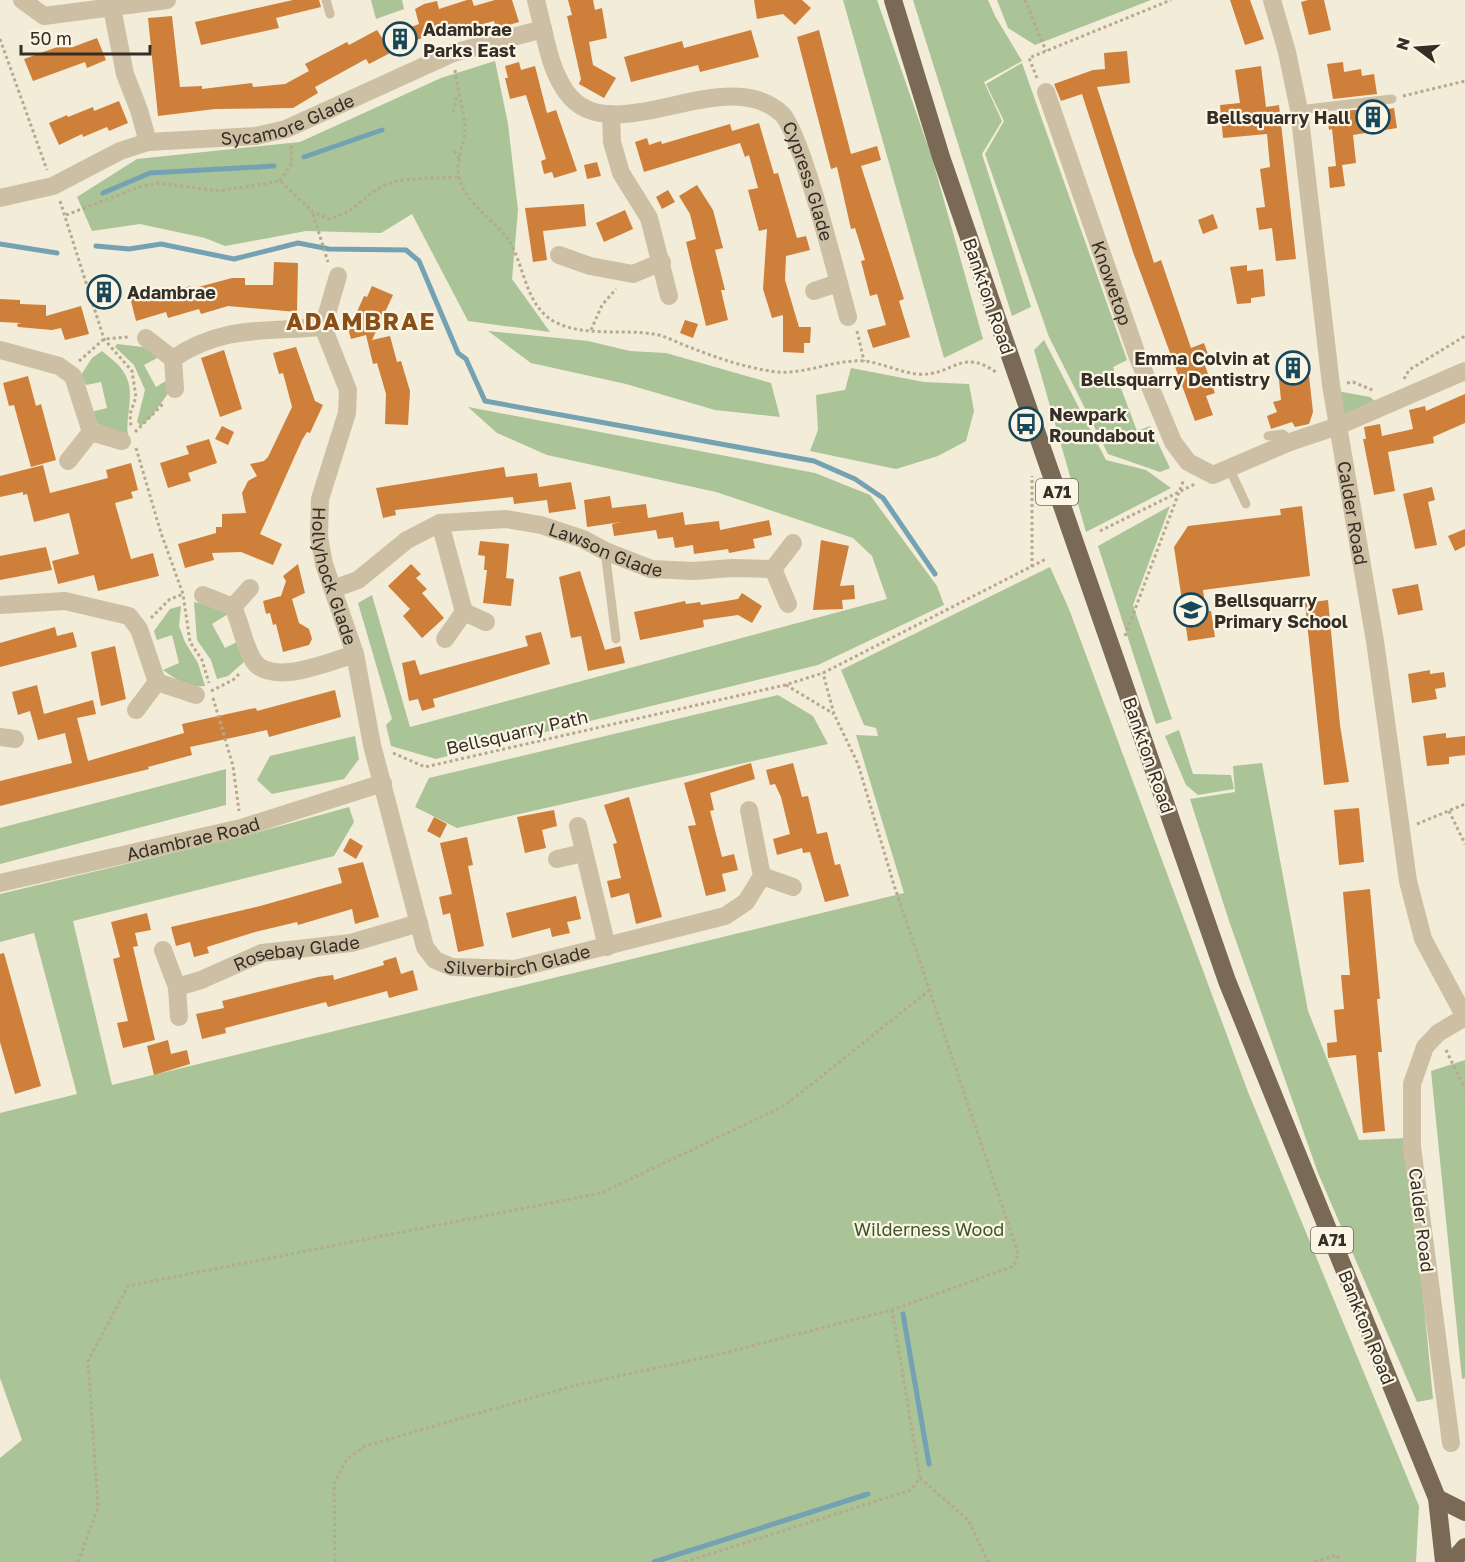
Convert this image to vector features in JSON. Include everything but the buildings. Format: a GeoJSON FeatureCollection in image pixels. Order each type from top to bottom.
{"type":"FeatureCollection","features":[{"type":"Feature","properties":{"kind":"main road","name":"Bankton Road"},"geometry":{"type":"LineString","coordinates":[[893,0],[941,157],[1227,981],[1437,1498],[1444,1562]]}},
{"type":"Feature","properties":{"kind":"main road"},"geometry":{"type":"LineString","coordinates":[[1437,1498],[1465,1512]]}},
{"type":"Feature","properties":{"kind":"main road"},"geometry":{"type":"LineString","coordinates":[[1452,1562],[1465,1547]]}},
{"type":"Feature","properties":{"kind":"street"},"geometry":{"type":"LineString","coordinates":[[22,0],[44,16],[167,0]]}},
{"type":"Feature","properties":{"kind":"street","name":"Cypress Glade"},"geometry":{"type":"LineString","coordinates":[[536,0],[553,68],[568,94],[587,108],[611,114],[647,112],[698,99],[741,97],[771,105],[784,116],[797,146],[848,317]]}},
{"type":"Feature","properties":{"kind":"street","name":"Calder Road"},"geometry":{"type":"LineString","coordinates":[[1272,0],[1287,52],[1299,110],[1330,385],[1375,640],[1408,881],[1423,939],[1465,1017],[1438,1033],[1425,1047],[1412,1084],[1412,1147],[1451,1443]]}},
{"type":"Feature","properties":{"kind":"street"},"geometry":{"type":"LineString","coordinates":[[112,8],[125,74],[140,110],[148,142]]}},
{"type":"Feature","properties":{"kind":"street"},"geometry":{"type":"LineString","coordinates":[[453,53],[543,29]]}},
{"type":"Feature","properties":{"kind":"street","name":"Sycamore Glade"},"geometry":{"type":"LineString","coordinates":[[0,198],[53,186],[120,151],[148,142],[256,136],[286,129],[320,116],[417,68],[453,53]]}},
{"type":"Feature","properties":{"kind":"street","name":"Knowetop"},"geometry":{"type":"LineString","coordinates":[[1046,92],[1061,151],[1137,355],[1173,442],[1188,462],[1213,475],[1290,442],[1338,426],[1465,371]]}},
{"type":"Feature","properties":{"kind":"street"},"geometry":{"type":"LineString","coordinates":[[611,114],[612,142],[621,173],[649,218],[669,296]]}},
{"type":"Feature","properties":{"kind":"street"},"geometry":{"type":"LineString","coordinates":[[559,255],[590,266],[633,274],[662,262]]}},
{"type":"Feature","properties":{"kind":"street"},"geometry":{"type":"LineString","coordinates":[[173,359],[193,345],[214,336],[236,332],[323,327],[338,276]]}},
{"type":"Feature","properties":{"kind":"street"},"geometry":{"type":"LineString","coordinates":[[814,291],[838,283]]}},
{"type":"Feature","properties":{"kind":"street","name":"Hollyhock Glade"},"geometry":{"type":"LineString","coordinates":[[323,327],[348,390],[347,413],[320,499],[319,537],[324,564],[355,654],[372,745],[383,783]]}},
{"type":"Feature","properties":{"kind":"street"},"geometry":{"type":"LineString","coordinates":[[146,338],[173,359],[175,389]]}},
{"type":"Feature","properties":{"kind":"street"},"geometry":{"type":"LineString","coordinates":[[0,350],[59,366],[73,376],[91,432]]}},
{"type":"Feature","properties":{"kind":"street"},"geometry":{"type":"LineString","coordinates":[[91,432],[122,441]]}},
{"type":"Feature","properties":{"kind":"street"},"geometry":{"type":"LineString","coordinates":[[68,461],[91,432]]}},
{"type":"Feature","properties":{"kind":"street","name":"Lawson Glade"},"geometry":{"type":"LineString","coordinates":[[333,589],[358,580],[407,540],[440,523],[506,519],[541,525],[582,538],[605,551],[651,569],[694,571],[773,568]]}},
{"type":"Feature","properties":{"kind":"street"},"geometry":{"type":"LineString","coordinates":[[440,523],[464,612]]}},
{"type":"Feature","properties":{"kind":"street"},"geometry":{"type":"LineString","coordinates":[[788,604],[773,568],[794,543]]}},
{"type":"Feature","properties":{"kind":"street"},"geometry":{"type":"LineString","coordinates":[[233,607],[250,588]]}},
{"type":"Feature","properties":{"kind":"street"},"geometry":{"type":"LineString","coordinates":[[203,596],[233,607],[253,661]]}},
{"type":"Feature","properties":{"kind":"street"},"geometry":{"type":"LineString","coordinates":[[0,605],[49,601],[76,603],[129,616],[139,629],[157,682]]}},
{"type":"Feature","properties":{"kind":"street"},"geometry":{"type":"LineString","coordinates":[[464,612],[486,622]]}},
{"type":"Feature","properties":{"kind":"street"},"geometry":{"type":"LineString","coordinates":[[445,639],[464,612]]}},
{"type":"Feature","properties":{"kind":"street","name":"Hollyhock Glade"},"geometry":{"type":"LineString","coordinates":[[253,661],[264,671],[277,674],[293,672],[355,654]]}},
{"type":"Feature","properties":{"kind":"street"},"geometry":{"type":"LineString","coordinates":[[157,682],[196,695]]}},
{"type":"Feature","properties":{"kind":"street"},"geometry":{"type":"LineString","coordinates":[[136,710],[157,682]]}},
{"type":"Feature","properties":{"kind":"street","name":"Adambrae Road"},"geometry":{"type":"LineString","coordinates":[[0,883],[241,828],[383,783]]}},
{"type":"Feature","properties":{"kind":"street","name":"Silverbirch Glade"},"geometry":{"type":"LineString","coordinates":[[383,783],[425,946],[435,960],[452,967],[515,969],[725,916],[746,902],[762,876]]}},
{"type":"Feature","properties":{"kind":"street"},"geometry":{"type":"LineString","coordinates":[[749,810],[762,876],[793,887]]}},
{"type":"Feature","properties":{"kind":"street","name":"Silverbirch Glade"},"geometry":{"type":"LineString","coordinates":[[578,826],[607,947]]}},
{"type":"Feature","properties":{"kind":"street"},"geometry":{"type":"LineString","coordinates":[[557,859],[583,853]]}},
{"type":"Feature","properties":{"kind":"street","name":"Rosebay Glade"},"geometry":{"type":"LineString","coordinates":[[177,987],[201,980],[262,953],[351,942],[419,923]]}},
{"type":"Feature","properties":{"kind":"street"},"geometry":{"type":"LineString","coordinates":[[163,950],[177,987],[179,1017]]}},
{"type":"Feature","properties":{"kind":"lane"},"geometry":{"type":"LineString","coordinates":[[326,0],[330,14]]}},
{"type":"Feature","properties":{"kind":"lane"},"geometry":{"type":"LineString","coordinates":[[1299,110],[1392,99]]}},
{"type":"Feature","properties":{"kind":"lane"},"geometry":{"type":"LineString","coordinates":[[1268,436],[1283,434],[1290,442]]}},
{"type":"Feature","properties":{"kind":"lane"},"geometry":{"type":"LineString","coordinates":[[1230,468],[1246,504]]}},
{"type":"Feature","properties":{"kind":"lane"},"geometry":{"type":"LineString","coordinates":[[605,551],[616,639]]}},
{"type":"Feature","properties":{"kind":"path"},"geometry":{"type":"LineString","coordinates":[[1025,0],[1046,51]]}},
{"type":"Feature","properties":{"kind":"path"},"geometry":{"type":"LineString","coordinates":[[1046,92],[1042,93],[1029,58],[1171,0]]}},
{"type":"Feature","properties":{"kind":"path"},"geometry":{"type":"LineString","coordinates":[[453,53],[465,129],[459,158],[459,177],[469,198],[509,242],[523,282],[540,307],[554,322],[591,330],[657,334],[693,349],[772,372],[810,370],[838,363],[864,362],[915,374],[936,375],[954,365],[982,362],[998,374]]}},
{"type":"Feature","properties":{"kind":"path"},"geometry":{"type":"LineString","coordinates":[[1392,99],[1465,81]]}},
{"type":"Feature","properties":{"kind":"path"},"geometry":{"type":"LineString","coordinates":[[453,112],[458,94]]}},
{"type":"Feature","properties":{"kind":"path"},"geometry":{"type":"LineString","coordinates":[[66,215],[140,187],[159,183],[219,191],[280,181],[292,163],[292,149],[286,129]]}},
{"type":"Feature","properties":{"kind":"path"},"geometry":{"type":"LineString","coordinates":[[454,151],[459,158]]}},
{"type":"Feature","properties":{"kind":"path"},"geometry":{"type":"LineString","coordinates":[[312,212],[329,219],[356,208],[375,190],[389,183],[459,177]]}},
{"type":"Feature","properties":{"kind":"path"},"geometry":{"type":"LineString","coordinates":[[280,181],[312,212],[328,258]]}},
{"type":"Feature","properties":{"kind":"path"},"geometry":{"type":"LineString","coordinates":[[591,330],[602,305],[633,274]]}},
{"type":"Feature","properties":{"kind":"path"},"geometry":{"type":"LineString","coordinates":[[848,317],[855,324],[864,362]]}},
{"type":"Feature","properties":{"kind":"path"},"geometry":{"type":"LineString","coordinates":[[73,376],[80,360],[104,339],[113,336],[146,338]]}},
{"type":"Feature","properties":{"kind":"path"},"geometry":{"type":"LineString","coordinates":[[1330,385],[1353,382],[1375,391],[1388,404],[1409,370],[1465,336]]}},
{"type":"Feature","properties":{"kind":"path"},"geometry":{"type":"LineString","coordinates":[[122,441],[149,420],[175,389]]}},
{"type":"Feature","properties":{"kind":"path"},"geometry":{"type":"LineString","coordinates":[[1032,466],[1032,567]]}},
{"type":"Feature","properties":{"kind":"path"},"geometry":{"type":"LineString","coordinates":[[1100,531],[1181,491],[1116,660]]}},
{"type":"Feature","properties":{"kind":"path","name":"Bellsquarry Path"},"geometry":{"type":"LineString","coordinates":[[372,745],[425,767],[786,685],[824,673],[1046,559]]}},
{"type":"Feature","properties":{"kind":"path"},"geometry":{"type":"LineString","coordinates":[[139,629],[170,599],[183,594],[203,596]]}},
{"type":"Feature","properties":{"kind":"path"},"geometry":{"type":"LineString","coordinates":[[196,695],[233,680],[253,661]]}},
{"type":"Feature","properties":{"kind":"path"},"geometry":{"type":"LineString","coordinates":[[335,1562],[334,1484],[346,1459],[365,1446],[573,1386],[716,1355],[892,1310],[1014,1266],[1018,1253],[931,989],[894,885],[858,764],[834,714],[824,673]]}},
{"type":"Feature","properties":{"kind":"path"},"geometry":{"type":"LineString","coordinates":[[786,685],[834,714]]}},
{"type":"Feature","properties":{"kind":"path"},"geometry":{"type":"LineString","coordinates":[[1401,830],[1465,804]]}},
{"type":"Feature","properties":{"kind":"path"},"geometry":{"type":"LineString","coordinates":[[1449,811],[1465,844]]}},
{"type":"Feature","properties":{"kind":"path"},"geometry":{"type":"LineString","coordinates":[[78,1562],[98,1507],[88,1361],[128,1286],[601,1193],[784,1106],[931,989]]}},
{"type":"Feature","properties":{"kind":"path"},"geometry":{"type":"LineString","coordinates":[[1438,1033],[1465,1089]]}},
{"type":"Feature","properties":{"kind":"path"},"geometry":{"type":"LineString","coordinates":[[892,1310],[920,1478],[969,1521],[988,1562]]}},
{"type":"Feature","properties":{"kind":"path"},"geometry":{"type":"LineString","coordinates":[[685,1562],[911,1490],[920,1478]]}},
{"type":"Feature","properties":{"kind":"path"},"geometry":{"type":"LineString","coordinates":[[1315,1562],[1337,1555],[1340,1562]]}},
{"type":"Feature","properties":{"kind":"green space"},"geometry":{"type":"Polygon","coordinates":[[[371,0],[402,0],[404,9],[376,19],[371,0]]]}},
{"type":"Feature","properties":{"kind":"green space"},"geometry":{"type":"Polygon","coordinates":[[[843,0],[877,0],[932,158],[983,339],[944,358],[843,0]]]}},
{"type":"Feature","properties":{"kind":"green space"},"geometry":{"type":"Polygon","coordinates":[[[913,0],[988,0],[1022,61],[984,82],[1002,121],[982,154],[1031,307],[1012,316],[913,0]]]}},
{"type":"Feature","properties":{"kind":"green space"},"geometry":{"type":"Polygon","coordinates":[[[997,0],[1151,0],[1035,45],[1008,28],[997,0]]]}},
{"type":"Feature","properties":{"kind":"green space"},"geometry":{"type":"Polygon","coordinates":[[[495,61],[508,124],[518,210],[512,279],[550,332],[468,321],[412,214],[381,233],[306,231],[225,246],[205,238],[140,224],[92,231],[77,197],[137,159],[300,142],[441,78],[495,61]]]}},
{"type":"Feature","properties":{"kind":"green space"},"geometry":{"type":"Polygon","coordinates":[[[1022,63],[1127,360],[1113,367],[1137,431],[1150,426],[1170,468],[1160,472],[1108,454],[1049,337],[985,154],[1004,121],[986,84],[1022,63]]]}},
{"type":"Feature","properties":{"kind":"green space"},"geometry":{"type":"Polygon","coordinates":[[[488,331],[588,341],[630,351],[666,353],[771,383],[780,417],[715,410],[626,384],[531,363],[488,331]]]}},
{"type":"Feature","properties":{"kind":"green space"},"geometry":{"type":"Polygon","coordinates":[[[1044,340],[1106,460],[1146,470],[1171,488],[1086,532],[1034,350],[1044,340]]]}},
{"type":"Feature","properties":{"kind":"green space"},"geometry":{"type":"Polygon","coordinates":[[[117,344],[143,347],[159,357],[144,365],[156,387],[169,379],[172,388],[152,416],[141,426],[137,422],[145,390],[134,365],[115,347],[117,344]]]}},
{"type":"Feature","properties":{"kind":"green space"},"geometry":{"type":"Polygon","coordinates":[[[102,351],[119,366],[127,379],[130,395],[128,435],[97,424],[91,412],[107,408],[101,382],[86,385],[81,375],[92,358],[102,351]]]}},
{"type":"Feature","properties":{"kind":"green space"},"geometry":{"type":"Polygon","coordinates":[[[851,368],[924,382],[969,384],[974,411],[966,441],[938,456],[896,469],[810,451],[818,430],[816,395],[845,390],[851,368]]]}},
{"type":"Feature","properties":{"kind":"green space"},"geometry":{"type":"Polygon","coordinates":[[[1337,391],[1370,397],[1377,403],[1342,417],[1337,391]]]}},
{"type":"Feature","properties":{"kind":"green space"},"geometry":{"type":"Polygon","coordinates":[[[468,407],[815,473],[870,495],[937,586],[944,605],[818,665],[436,759],[391,746],[386,725],[392,719],[358,603],[372,595],[410,727],[887,599],[872,556],[853,538],[716,492],[547,455],[497,433],[468,407]]]}},
{"type":"Feature","properties":{"kind":"green space"},"geometry":{"type":"Polygon","coordinates":[[[1170,506],[1133,605],[1172,719],[1156,724],[1098,546],[1170,506]]]}},
{"type":"Feature","properties":{"kind":"green space","name":"Wilderness Wood"},"geometry":{"type":"Polygon","coordinates":[[[1050,567],[1069,609],[1248,1092],[1419,1506],[1416,1562],[0,1562],[0,1458],[22,1440],[0,1378],[0,1113],[77,1094],[34,933],[0,942],[0,894],[244,836],[349,807],[354,822],[334,856],[73,921],[112,1085],[904,893],[856,735],[878,736],[876,728],[864,725],[841,670],[1050,567]]]}},
{"type":"Feature","properties":{"kind":"green space"},"geometry":{"type":"Polygon","coordinates":[[[194,602],[211,606],[228,614],[212,624],[225,648],[243,639],[244,662],[228,676],[217,679],[211,660],[197,640],[194,602]]]}},
{"type":"Feature","properties":{"kind":"green space"},"geometry":{"type":"Polygon","coordinates":[[[181,606],[179,626],[185,642],[198,663],[205,686],[177,680],[163,670],[179,663],[172,635],[157,640],[154,631],[170,609],[181,606]]]}},
{"type":"Feature","properties":{"kind":"green space"},"geometry":{"type":"Polygon","coordinates":[[[778,695],[813,716],[828,744],[457,828],[415,807],[429,778],[778,695]]]}},
{"type":"Feature","properties":{"kind":"green space"},"geometry":{"type":"Polygon","coordinates":[[[1179,730],[1193,774],[1231,775],[1234,789],[1198,795],[1186,785],[1165,736],[1179,730]]]}},
{"type":"Feature","properties":{"kind":"green space"},"geometry":{"type":"Polygon","coordinates":[[[355,736],[359,759],[344,779],[272,794],[257,780],[270,756],[355,736]]]}},
{"type":"Feature","properties":{"kind":"green space"},"geometry":{"type":"Polygon","coordinates":[[[1262,763],[1308,1011],[1359,1140],[1408,1138],[1433,1399],[1417,1402],[1318,1173],[1229,921],[1190,799],[1235,792],[1233,766],[1262,763]]]}},
{"type":"Feature","properties":{"kind":"green space"},"geometry":{"type":"Polygon","coordinates":[[[226,769],[226,805],[0,864],[0,828],[226,769]]]}},
{"type":"Feature","properties":{"kind":"green space"},"geometry":{"type":"Polygon","coordinates":[[[1465,1060],[1465,1378],[1462,1379],[1431,1071],[1465,1060]]]}},
{"type":"Feature","properties":{"kind":"waterway"},"geometry":{"type":"LineString","coordinates":[[304,157],[382,130]]}},
{"type":"Feature","properties":{"kind":"waterway"},"geometry":{"type":"LineString","coordinates":[[103,193],[150,173],[274,166]]}},
{"type":"Feature","properties":{"kind":"waterway"},"geometry":{"type":"LineString","coordinates":[[96,246],[129,249],[161,244],[234,259],[298,243],[329,249],[406,250],[419,261],[458,353],[466,359],[485,401],[814,461],[855,479],[883,498],[935,574]]}},
{"type":"Feature","properties":{"kind":"waterway"},"geometry":{"type":"LineString","coordinates":[[0,244],[57,253]]}},
{"type":"Feature","properties":{"kind":"waterway"},"geometry":{"type":"LineString","coordinates":[[903,1314],[929,1464]]}},
{"type":"Feature","properties":{"kind":"waterway"},"geometry":{"type":"LineString","coordinates":[[654,1562],[868,1494]]}},
{"type":"Feature","properties":{"kind":"place","name":"Adambrae Parks East"},"geometry":{"type":"Point","coordinates":[400,39]}},
{"type":"Feature","properties":{"kind":"place","name":"Bellsquarry Hall"},"geometry":{"type":"Point","coordinates":[1373,117]}},
{"type":"Feature","properties":{"kind":"place","name":"Adambrae"},"geometry":{"type":"Point","coordinates":[104,292]}},
{"type":"Feature","properties":{"kind":"place","name":"Emma Colvin at Bellsquarry Dentistry"},"geometry":{"type":"Point","coordinates":[1293,368]}},
{"type":"Feature","properties":{"kind":"place","name":"Newpark Roundabout"},"geometry":{"type":"Point","coordinates":[1026,424]}},
{"type":"Feature","properties":{"kind":"place","name":"Bellsquarry Primary School"},"geometry":{"type":"Point","coordinates":[1191,610]}},
{"type":"Feature","properties":{"kind":"district","name":"ADAMBRAE"},"geometry":{"type":"Point","coordinates":[361,320]}}]}
